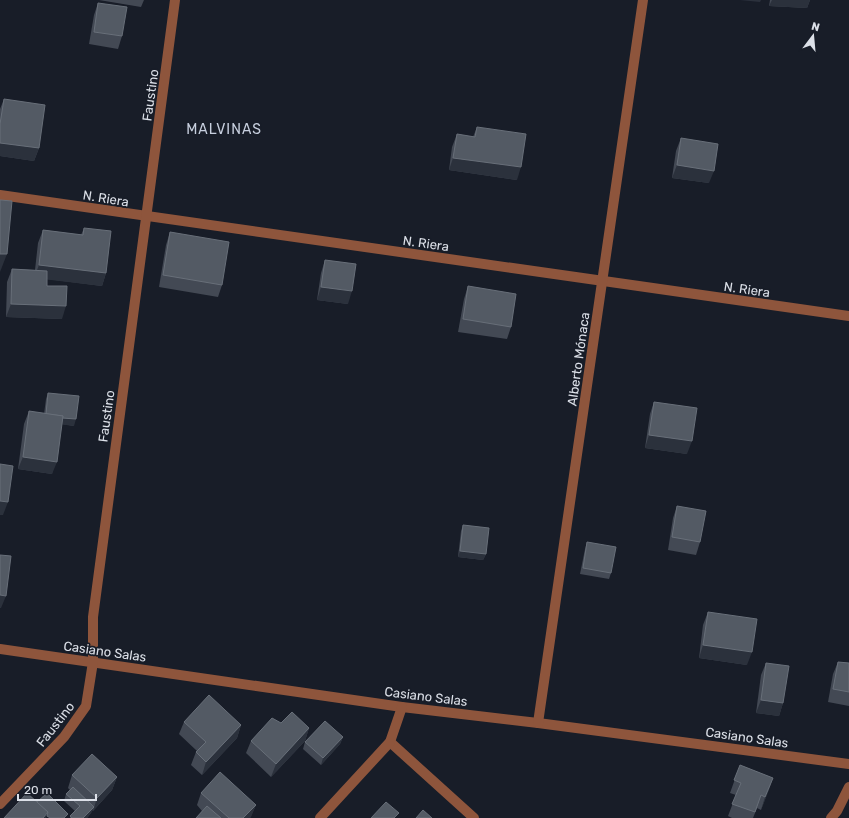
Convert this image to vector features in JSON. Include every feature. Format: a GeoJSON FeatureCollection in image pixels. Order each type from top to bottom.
{"type":"FeatureCollection","features":[{"type":"Feature","properties":{"kind":"street","name":"Faustino"},"geometry":{"type":"LineString","coordinates":[[0,804],[64,737],[86,706],[93,662],[92,617],[175,0]]}},
{"type":"Feature","properties":{"kind":"street","name":"Alberto Mónaca"},"geometry":{"type":"LineString","coordinates":[[538,723],[643,0]]}},
{"type":"Feature","properties":{"kind":"street","name":"N. Riera"},"geometry":{"type":"LineString","coordinates":[[0,195],[849,316]]}},
{"type":"Feature","properties":{"kind":"street","name":"Casiano Salas"},"geometry":{"type":"LineString","coordinates":[[0,649],[402,707],[538,723],[849,764]]}},
{"type":"Feature","properties":{"kind":"street"},"geometry":{"type":"LineString","coordinates":[[320,818],[390,742],[402,707]]}},
{"type":"Feature","properties":{"kind":"street"},"geometry":{"type":"LineString","coordinates":[[390,742],[474,818]]}},
{"type":"Feature","properties":{"kind":"street"},"geometry":{"type":"LineString","coordinates":[[831,818],[837,811],[849,787]]}},
{"type":"Feature","properties":{"kind":"building"},"geometry":{"type":"Polygon","coordinates":[[[98,3],[127,7],[122,36],[94,32],[98,3]]]}},
{"type":"Feature","properties":{"kind":"building"},"geometry":{"type":"Polygon","coordinates":[[[4,99],[45,105],[39,148],[0,143],[0,124],[4,99]]]}},
{"type":"Feature","properties":{"kind":"building"},"geometry":{"type":"Polygon","coordinates":[[[477,127],[526,134],[521,167],[453,158],[457,134],[475,137],[477,127]]]}},
{"type":"Feature","properties":{"kind":"building"},"geometry":{"type":"Polygon","coordinates":[[[681,138],[718,144],[714,171],[677,165],[681,138]]]}},
{"type":"Feature","properties":{"kind":"building"},"geometry":{"type":"Polygon","coordinates":[[[0,200],[12,201],[7,254],[0,254],[0,200]]]}},
{"type":"Feature","properties":{"kind":"building"},"geometry":{"type":"Polygon","coordinates":[[[84,228],[111,231],[106,273],[39,265],[43,230],[83,235],[84,228]]]}},
{"type":"Feature","properties":{"kind":"building"},"geometry":{"type":"Polygon","coordinates":[[[170,232],[229,242],[222,285],[163,275],[170,232]]]}},
{"type":"Feature","properties":{"kind":"building"},"geometry":{"type":"Polygon","coordinates":[[[325,260],[356,264],[352,291],[321,287],[325,260]]]}},
{"type":"Feature","properties":{"kind":"building"},"geometry":{"type":"Polygon","coordinates":[[[12,269],[47,271],[47,286],[67,286],[66,306],[11,304],[12,269]]]}},
{"type":"Feature","properties":{"kind":"building"},"geometry":{"type":"Polygon","coordinates":[[[468,286],[516,294],[511,327],[463,319],[468,286]]]}},
{"type":"Feature","properties":{"kind":"building"},"geometry":{"type":"Polygon","coordinates":[[[48,393],[79,396],[76,419],[62,418],[63,416],[46,414],[48,393]]]}},
{"type":"Feature","properties":{"kind":"building"},"geometry":{"type":"Polygon","coordinates":[[[654,402],[697,408],[692,441],[649,435],[654,402]]]}},
{"type":"Feature","properties":{"kind":"building"},"geometry":{"type":"Polygon","coordinates":[[[29,411],[63,416],[57,462],[23,457],[29,411]]]}},
{"type":"Feature","properties":{"kind":"building"},"geometry":{"type":"Polygon","coordinates":[[[0,464],[13,466],[8,502],[0,501],[0,464]]]}},
{"type":"Feature","properties":{"kind":"building"},"geometry":{"type":"Polygon","coordinates":[[[677,506],[706,511],[700,542],[672,537],[677,506]]]}},
{"type":"Feature","properties":{"kind":"building"},"geometry":{"type":"Polygon","coordinates":[[[463,525],[489,528],[486,554],[460,551],[463,525]]]}},
{"type":"Feature","properties":{"kind":"building"},"geometry":{"type":"Polygon","coordinates":[[[587,542],[616,547],[611,573],[583,568],[587,542]]]}},
{"type":"Feature","properties":{"kind":"building"},"geometry":{"type":"Polygon","coordinates":[[[0,555],[11,556],[6,596],[0,595],[0,555]]]}},
{"type":"Feature","properties":{"kind":"building"},"geometry":{"type":"Polygon","coordinates":[[[708,612],[757,619],[752,652],[703,645],[708,612]]]}},
{"type":"Feature","properties":{"kind":"building"},"geometry":{"type":"Polygon","coordinates":[[[838,662],[849,663],[849,692],[833,689],[838,662]]]}},
{"type":"Feature","properties":{"kind":"building"},"geometry":{"type":"Polygon","coordinates":[[[766,663],[789,666],[783,703],[761,700],[766,663]]]}},
{"type":"Feature","properties":{"kind":"building"},"geometry":{"type":"Polygon","coordinates":[[[209,695],[241,725],[206,762],[196,752],[206,742],[184,722],[209,695]]]}},
{"type":"Feature","properties":{"kind":"building"},"geometry":{"type":"Polygon","coordinates":[[[292,712],[309,728],[276,764],[251,741],[272,718],[281,723],[292,712]]]}},
{"type":"Feature","properties":{"kind":"building"},"geometry":{"type":"Polygon","coordinates":[[[325,721],[343,737],[323,758],[305,742],[325,721]]]}},
{"type":"Feature","properties":{"kind":"building"},"geometry":{"type":"Polygon","coordinates":[[[92,754],[117,777],[97,798],[72,775],[92,754]]]}},
{"type":"Feature","properties":{"kind":"building"},"geometry":{"type":"Polygon","coordinates":[[[740,765],[773,778],[765,797],[761,795],[755,812],[732,804],[741,783],[734,780],[740,765]]]}},
{"type":"Feature","properties":{"kind":"building"},"geometry":{"type":"Polygon","coordinates":[[[220,772],[256,805],[243,818],[229,818],[201,793],[220,772]]]}},
{"type":"Feature","properties":{"kind":"building"},"geometry":{"type":"Polygon","coordinates":[[[73,787],[94,807],[83,818],[72,818],[70,816],[80,806],[66,794],[73,787]]]}},
{"type":"Feature","properties":{"kind":"building"},"geometry":{"type":"Polygon","coordinates":[[[27,793],[48,812],[43,818],[4,818],[27,793]]]}},
{"type":"Feature","properties":{"kind":"building"},"geometry":{"type":"Polygon","coordinates":[[[47,793],[68,814],[64,818],[50,818],[47,816],[48,812],[37,802],[47,793]]]}},
{"type":"Feature","properties":{"kind":"building"},"geometry":{"type":"Polygon","coordinates":[[[386,802],[399,813],[394,818],[371,818],[386,802]]]}},
{"type":"Feature","properties":{"kind":"building"},"geometry":{"type":"Polygon","coordinates":[[[207,806],[221,818],[196,818],[207,806]]]}},
{"type":"Feature","properties":{"kind":"building"},"geometry":{"type":"Polygon","coordinates":[[[423,810],[432,818],[416,818],[423,810]]]}},
{"type":"Feature","properties":{"kind":"district","name":"MALVINAS"},"geometry":{"type":"Point","coordinates":[224,129]}}]}
